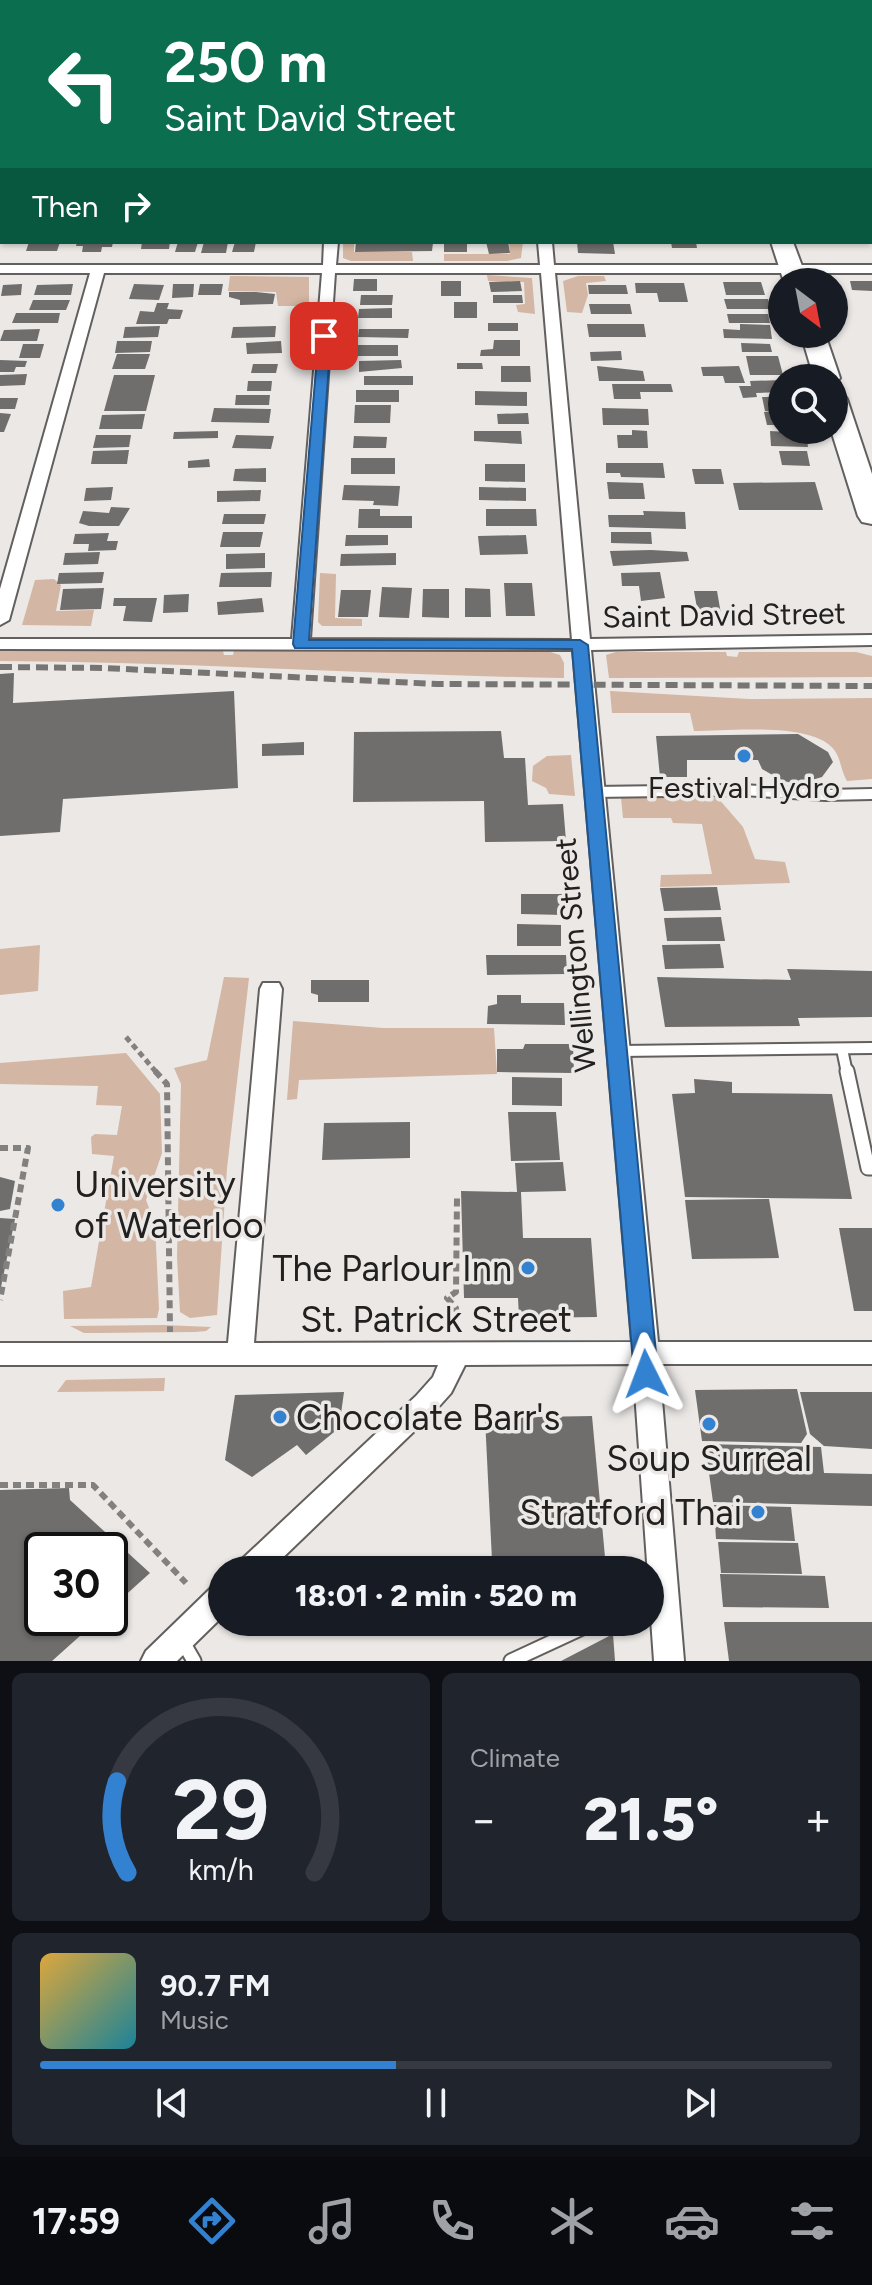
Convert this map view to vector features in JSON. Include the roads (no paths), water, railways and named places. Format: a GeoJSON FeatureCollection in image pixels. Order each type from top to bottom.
{"type":"FeatureCollection","features":[{"type":"Feature","properties":{"kind":"main road"},"geometry":{"type":"LineString","coordinates":[[783,244],[791,268]]}},
{"type":"Feature","properties":{"kind":"main road"},"geometry":{"type":"LineString","coordinates":[[848,442],[872,516]]}},
{"type":"Feature","properties":{"kind":"street"},"geometry":{"type":"LineString","coordinates":[[301,644],[331,244]]}},
{"type":"Feature","properties":{"kind":"street","name":"Wellington Street"},"geometry":{"type":"LineString","coordinates":[[545,244],[644,1355],[655,1556]]}},
{"type":"Feature","properties":{"kind":"street"},"geometry":{"type":"LineString","coordinates":[[0,269],[548,268],[768,275]]}},
{"type":"Feature","properties":{"kind":"street"},"geometry":{"type":"LineString","coordinates":[[0,620],[98,269]]}},
{"type":"Feature","properties":{"kind":"street"},"geometry":{"type":"LineString","coordinates":[[848,271],[872,269]]}},
{"type":"Feature","properties":{"kind":"street","name":"Saint David Street"},"geometry":{"type":"LineString","coordinates":[[0,644],[580,645],[872,640]]}},
{"type":"Feature","properties":{"kind":"street"},"geometry":{"type":"LineString","coordinates":[[240,1355],[271,989]]}},
{"type":"Feature","properties":{"kind":"street"},"geometry":{"type":"LineString","coordinates":[[265,1556],[442,1385],[454,1342]]}},
{"type":"Feature","properties":{"kind":"street","name":"St. Patrick Street"},"geometry":{"type":"LineString","coordinates":[[0,1354],[240,1355],[454,1342],[644,1355],[872,1353]]}},
{"type":"Feature","properties":{"kind":"street"},"geometry":{"type":"LineString","coordinates":[[156,1661],[187,1650],[208,1618]]}},
{"type":"Feature","properties":{"kind":"street","name":"Wellington Street"},"geometry":{"type":"LineString","coordinates":[[664,1634],[669,1661]]}},
{"type":"Feature","properties":{"kind":"lane"},"geometry":{"type":"LineString","coordinates":[[593,792],[742,790],[825,795],[872,794]]}},
{"type":"Feature","properties":{"kind":"lane"},"geometry":{"type":"LineString","coordinates":[[618,1051],[872,1048]]}},
{"type":"Feature","properties":{"kind":"lane"},"geometry":{"type":"LineString","coordinates":[[842,1049],[868,1168],[872,1168]]}},
{"type":"Feature","properties":{"kind":"lane"},"geometry":{"type":"LineString","coordinates":[[511,1661],[565,1636]]}},
{"type":"Feature","properties":{"kind":"railway"},"geometry":{"type":"LineString","coordinates":[[0,667],[104,668],[437,684],[872,686]]}},
{"type":"Feature","properties":{"kind":"place","name":"Festival Hydro"},"geometry":{"type":"Point","coordinates":[744,756]}},
{"type":"Feature","properties":{"kind":"place","name":"University of Waterloo"},"geometry":{"type":"Point","coordinates":[58,1205]}},
{"type":"Feature","properties":{"kind":"place","name":"The Parlour Inn"},"geometry":{"type":"Point","coordinates":[528,1268]}},
{"type":"Feature","properties":{"kind":"place","name":"Chocolate Barr's"},"geometry":{"type":"Point","coordinates":[280,1417]}},
{"type":"Feature","properties":{"kind":"place","name":"Soup Surreal"},"geometry":{"type":"Point","coordinates":[709,1424]}},
{"type":"Feature","properties":{"kind":"place","name":"Stratford Thai"},"geometry":{"type":"Point","coordinates":[758,1512]}}]}
